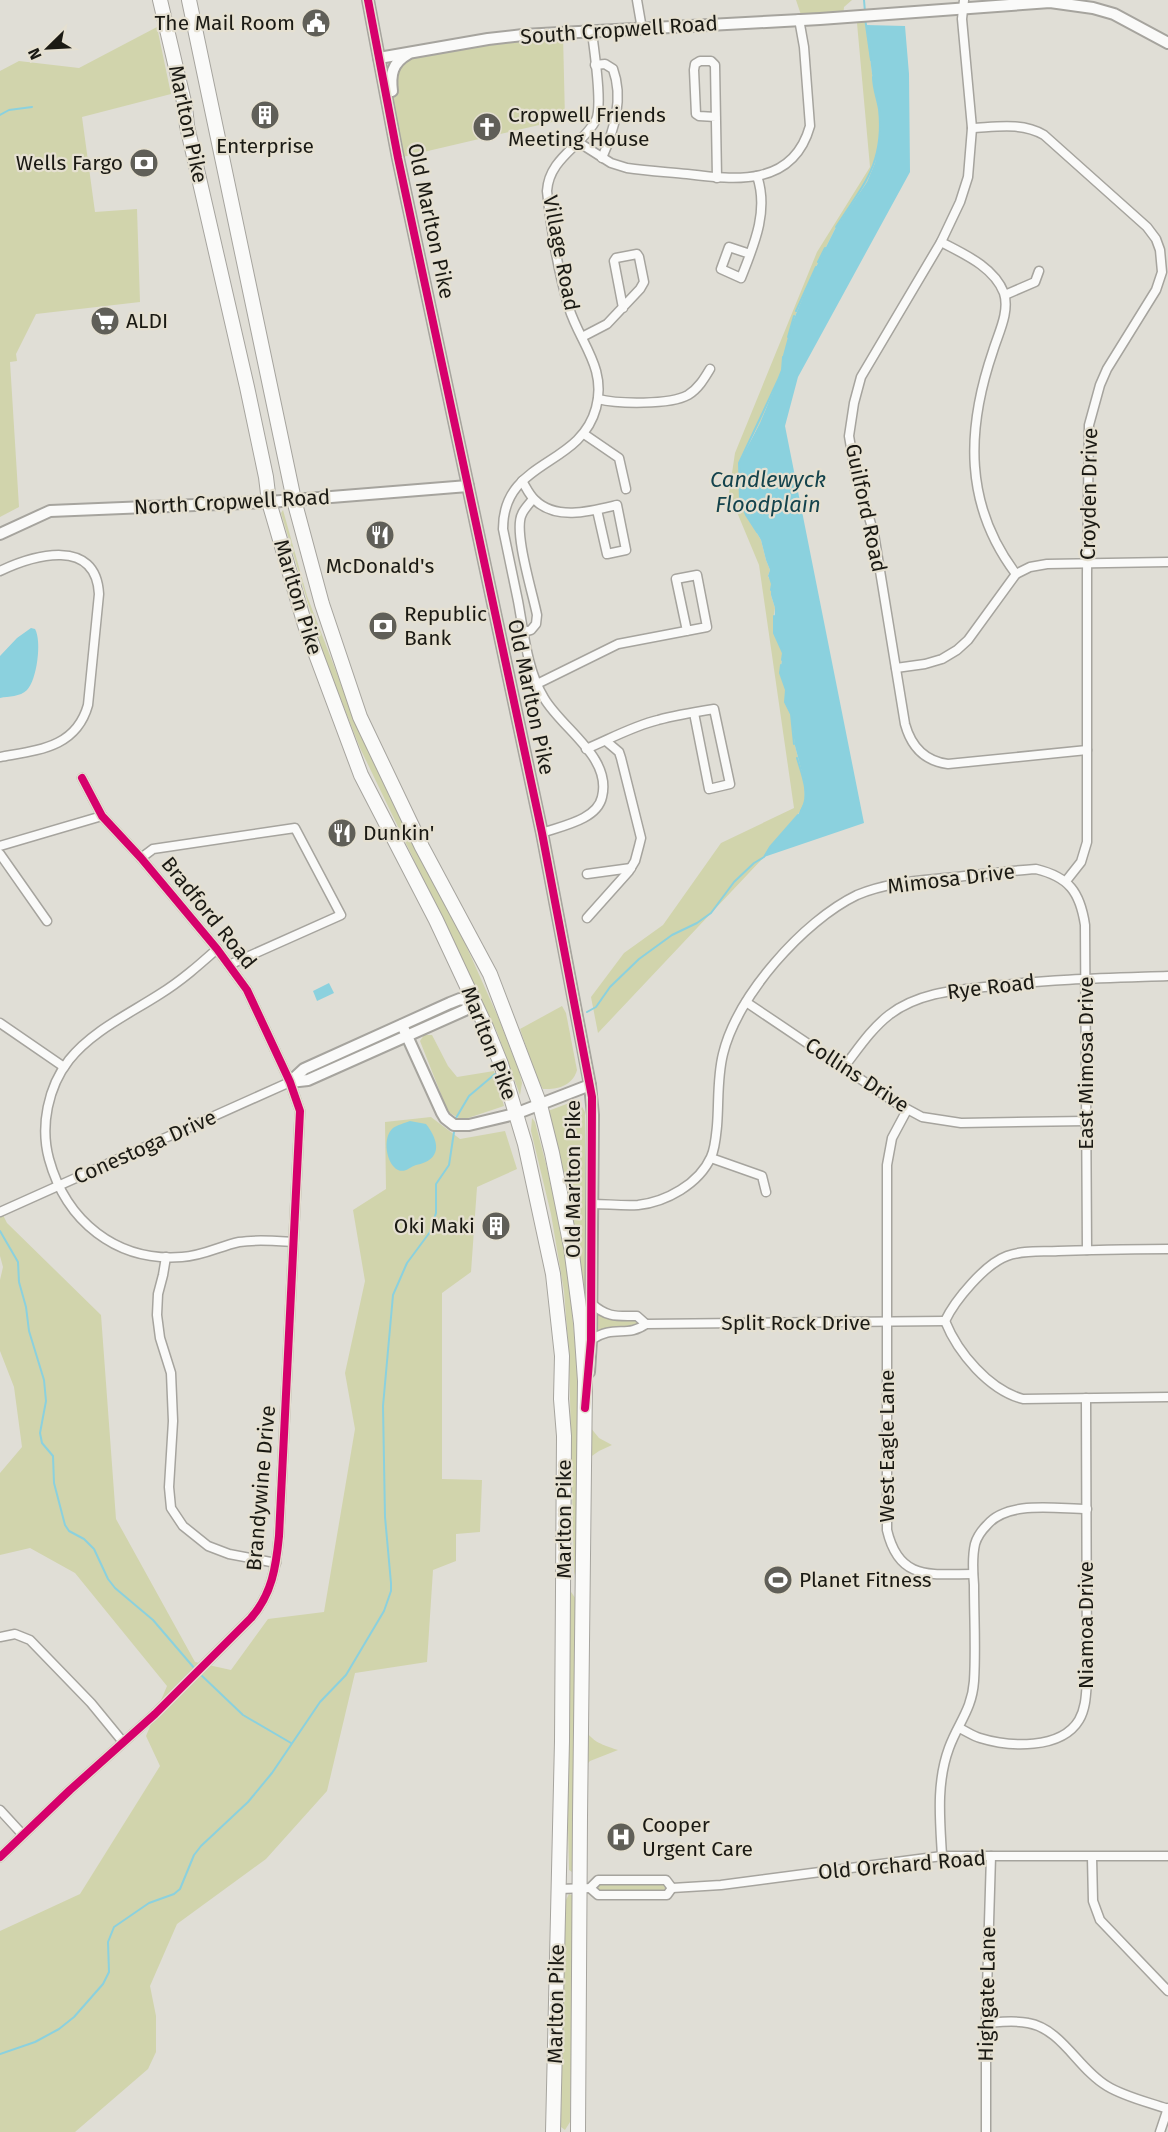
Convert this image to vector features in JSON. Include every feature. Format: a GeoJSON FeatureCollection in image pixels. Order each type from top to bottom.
{"type":"FeatureCollection","features":[{"type":"Feature","properties":{"kind":"highway","name":"Marlton Pike"},"geometry":{"type":"LineString","coordinates":[[160,0],[247,387],[269,502],[305,625],[361,775],[436,920],[501,1065],[533,1176],[554,1285],[561,1356],[564,1436],[559,1889],[553,2132]]}},
{"type":"Feature","properties":{"kind":"highway","name":"Marlton Pike"},"geometry":{"type":"LineString","coordinates":[[189,0],[294,500],[322,604],[360,717],[422,847],[490,974],[540,1105],[571,1247],[581,1323],[585,1408],[582,1602],[584,1888],[578,2132]]}},
{"type":"Feature","properties":{"kind":"highway"},"geometry":{"type":"LineString","coordinates":[[563,1562],[568,1583],[582,1602]]}},
{"type":"Feature","properties":{"kind":"street","name":"Old Marlton Pike"},"geometry":{"type":"LineString","coordinates":[[368,0],[398,158],[542,833],[590,1085],[593,1115],[592,1304],[585,1408]]}},
{"type":"Feature","properties":{"kind":"street"},"geometry":{"type":"LineString","coordinates":[[638,0],[642,29]]}},
{"type":"Feature","properties":{"kind":"street","name":"South Cropwell Road"},"geometry":{"type":"LineString","coordinates":[[379,58],[512,36],[861,16],[964,4],[1050,2],[1075,2],[1114,14],[1168,43]]}},
{"type":"Feature","properties":{"kind":"street","name":"Guilford Road"},"geometry":{"type":"LineString","coordinates":[[964,4],[962,19],[972,128],[968,177],[960,202],[941,243],[861,377],[849,436],[855,471],[874,534],[905,724],[909,738],[917,750],[936,763],[960,764],[1087,750]]}},
{"type":"Feature","properties":{"kind":"street"},"geometry":{"type":"LineString","coordinates":[[578,142],[602,158],[627,168],[735,179],[757,176],[778,168],[803,144],[810,126],[800,19]]}},
{"type":"Feature","properties":{"kind":"street","name":"Village Road"},"geometry":{"type":"LineString","coordinates":[[542,833],[583,817],[600,803],[604,778],[596,761],[549,707],[537,684],[503,529],[505,507],[509,497],[522,481],[571,447],[584,434],[594,416],[598,399],[595,365],[569,306],[547,191],[549,175],[553,168],[597,118],[598,89],[592,32]]}},
{"type":"Feature","properties":{"kind":"street"},"geometry":{"type":"LineString","coordinates":[[387,98],[393,93],[390,79],[393,68],[403,57],[411,53]]}},
{"type":"Feature","properties":{"kind":"street"},"geometry":{"type":"LineString","coordinates":[[716,117],[696,114],[694,70],[695,64],[700,61],[711,61],[715,65],[716,117],[717,178]]}},
{"type":"Feature","properties":{"kind":"street"},"geometry":{"type":"LineString","coordinates":[[595,65],[605,64],[613,69],[616,86],[617,115],[614,130],[602,158]]}},
{"type":"Feature","properties":{"kind":"street","name":"Croyden Drive"},"geometry":{"type":"LineString","coordinates":[[972,128],[1019,126],[1033,129],[1044,135],[1147,227],[1156,239],[1160,250],[1161,272],[1156,290],[1107,369],[1094,406],[1088,441],[1087,842],[1081,862],[1066,881]]}},
{"type":"Feature","properties":{"kind":"street"},"geometry":{"type":"LineString","coordinates":[[748,258],[762,210],[761,187],[757,176]]}},
{"type":"Feature","properties":{"kind":"street"},"geometry":{"type":"LineString","coordinates":[[941,243],[984,267],[996,280],[1005,295],[1001,329],[979,405],[975,475],[977,495],[985,519],[998,547],[1016,574]]}},
{"type":"Feature","properties":{"kind":"street"},"geometry":{"type":"LineString","coordinates":[[582,337],[601,328],[623,308],[640,289],[644,282],[637,254],[616,258],[614,261],[623,308]]}},
{"type":"Feature","properties":{"kind":"street"},"geometry":{"type":"LineString","coordinates":[[1005,295],[1035,282],[1039,271]]}},
{"type":"Feature","properties":{"kind":"street"},"geometry":{"type":"LineString","coordinates":[[598,399],[619,403],[673,400],[689,394],[710,369]]}},
{"type":"Feature","properties":{"kind":"street"},"geometry":{"type":"LineString","coordinates":[[584,434],[619,458],[626,489]]}},
{"type":"Feature","properties":{"kind":"street"},"geometry":{"type":"LineString","coordinates":[[522,481],[533,499],[555,511],[570,513],[617,505],[626,550],[607,554],[597,510]]}},
{"type":"Feature","properties":{"kind":"street","name":"North Cropwell Road"},"geometry":{"type":"LineString","coordinates":[[0,534],[50,511],[269,502],[468,486]]}},
{"type":"Feature","properties":{"kind":"street"},"geometry":{"type":"LineString","coordinates":[[524,632],[531,630],[536,624],[537,615],[520,541],[522,514],[533,499]]}},
{"type":"Feature","properties":{"kind":"street"},"geometry":{"type":"LineString","coordinates":[[0,571],[38,556],[67,555],[83,560],[92,568],[98,580],[99,594],[88,705],[85,715],[69,736],[58,743],[47,748],[0,757]]}},
{"type":"Feature","properties":{"kind":"street"},"geometry":{"type":"LineString","coordinates":[[896,668],[942,659],[957,650],[968,640],[1016,574],[1038,566],[1168,562]]}},
{"type":"Feature","properties":{"kind":"street"},"geometry":{"type":"LineString","coordinates":[[537,684],[618,644],[687,631],[707,627],[697,575],[676,579],[687,631]]}},
{"type":"Feature","properties":{"kind":"street"},"geometry":{"type":"LineString","coordinates":[[586,749],[657,720],[714,709],[730,784],[709,789],[694,713]]}},
{"type":"Feature","properties":{"kind":"street"},"geometry":{"type":"LineString","coordinates":[[587,918],[631,868],[637,856],[641,838],[619,752],[606,741]]}},
{"type":"Feature","properties":{"kind":"street","name":"Bradford Road"},"geometry":{"type":"LineString","coordinates":[[82,778],[102,816],[141,858],[217,949],[247,990],[290,1082]]}},
{"type":"Feature","properties":{"kind":"street"},"geometry":{"type":"LineString","coordinates":[[0,846],[102,816]]}},
{"type":"Feature","properties":{"kind":"street"},"geometry":{"type":"LineString","coordinates":[[141,858],[153,849],[295,828],[341,915],[229,965]]}},
{"type":"Feature","properties":{"kind":"street"},"geometry":{"type":"LineString","coordinates":[[0,854],[47,921]]}},
{"type":"Feature","properties":{"kind":"street"},"geometry":{"type":"LineString","coordinates":[[587,874],[631,868]]}},
{"type":"Feature","properties":{"kind":"street","name":"Mimosa Drive"},"geometry":{"type":"LineString","coordinates":[[592,1204],[636,1205],[667,1198],[691,1182],[711,1158],[717,1126],[718,1085],[723,1053],[732,1026],[760,981],[814,924],[840,904],[871,890],[904,883],[1036,869],[1051,873],[1066,881]]}},
{"type":"Feature","properties":{"kind":"street","name":"East Mimosa Drive"},"geometry":{"type":"LineString","coordinates":[[1066,881],[1083,909],[1085,925],[1087,1250]]}},
{"type":"Feature","properties":{"kind":"street"},"geometry":{"type":"LineString","coordinates":[[217,949],[179,981],[95,1035],[69,1059],[46,1111],[44,1122],[47,1153],[59,1185],[77,1216],[94,1232],[123,1248],[150,1256],[166,1257],[202,1254],[248,1241],[294,1242]]}},
{"type":"Feature","properties":{"kind":"street","name":"Rye Road"},"geometry":{"type":"LineString","coordinates":[[844,1067],[872,1031],[889,1015],[929,995],[1050,979],[1168,976]]}},
{"type":"Feature","properties":{"kind":"street","name":"Conestoga Drive"},"geometry":{"type":"LineString","coordinates":[[0,1212],[290,1082],[308,1080],[407,1037],[465,1010],[472,1001],[460,999],[304,1069],[290,1082]]}},
{"type":"Feature","properties":{"kind":"street","name":"Collins Drive"},"geometry":{"type":"LineString","coordinates":[[746,1002],[907,1110],[922,1116],[961,1123],[1086,1121]]}},
{"type":"Feature","properties":{"kind":"street"},"geometry":{"type":"LineString","coordinates":[[0,1023],[64,1067]]}},
{"type":"Feature","properties":{"kind":"street"},"geometry":{"type":"LineString","coordinates":[[402,1025],[442,1113],[449,1122],[463,1126],[515,1114],[590,1085]]}},
{"type":"Feature","properties":{"kind":"street","name":"Brandywine Drive"},"geometry":{"type":"LineString","coordinates":[[0,1857],[155,1714],[251,1618],[269,1590],[276,1563],[284,1457],[300,1121],[300,1111],[290,1082]]}},
{"type":"Feature","properties":{"kind":"street","name":"West Eagle Lane"},"geometry":{"type":"LineString","coordinates":[[907,1110],[892,1138],[888,1152],[886,1530],[898,1559],[909,1568],[922,1574],[974,1574]]}},
{"type":"Feature","properties":{"kind":"street"},"geometry":{"type":"LineString","coordinates":[[711,1158],[762,1176],[766,1192]]}},
{"type":"Feature","properties":{"kind":"street"},"geometry":{"type":"LineString","coordinates":[[1168,1249],[1016,1253],[1005,1256],[990,1266],[965,1292],[952,1307],[945,1321],[952,1338],[976,1368],[1002,1390],[1023,1399],[1168,1396]]}},
{"type":"Feature","properties":{"kind":"street"},"geometry":{"type":"LineString","coordinates":[[166,1257],[164,1275],[158,1294],[157,1316],[160,1338],[171,1373],[173,1421],[169,1487],[171,1508],[183,1526],[208,1546],[229,1554],[276,1563]]}},
{"type":"Feature","properties":{"kind":"street","name":"Split Rock Drive"},"geometry":{"type":"LineString","coordinates":[[592,1304],[610,1316],[638,1316],[646,1324]]}},
{"type":"Feature","properties":{"kind":"street","name":"Split Rock Drive"},"geometry":{"type":"LineString","coordinates":[[591,1340],[601,1333],[610,1331],[637,1331],[646,1324],[945,1321]]}},
{"type":"Feature","properties":{"kind":"street","name":"Niamoa Drive"},"geometry":{"type":"LineString","coordinates":[[959,1728],[978,1738],[996,1742],[1045,1742],[1059,1738],[1069,1731],[1078,1722],[1084,1710],[1087,1680],[1086,1398]]}},
{"type":"Feature","properties":{"kind":"street"},"geometry":{"type":"LineString","coordinates":[[942,1856],[939,1806],[941,1780],[949,1748],[970,1707],[974,1682],[975,1544],[988,1523],[997,1516],[1020,1508],[1087,1509]]}},
{"type":"Feature","properties":{"kind":"street"},"geometry":{"type":"LineString","coordinates":[[0,1637],[15,1634],[30,1640],[91,1702],[123,1742]]}},
{"type":"Feature","properties":{"kind":"street"},"geometry":{"type":"LineString","coordinates":[[0,1810],[23,1835]]}},
{"type":"Feature","properties":{"kind":"street","name":"Old Orchard Road"},"geometry":{"type":"LineString","coordinates":[[672,1888],[721,1885],[942,1856],[1168,1856]]}},
{"type":"Feature","properties":{"kind":"street","name":"Highgate Lane"},"geometry":{"type":"LineString","coordinates":[[986,2132],[986,2023],[991,1856]]}},
{"type":"Feature","properties":{"kind":"street"},"geometry":{"type":"LineString","coordinates":[[1092,1857],[1093,1901],[1100,1920],[1168,1991]]}},
{"type":"Feature","properties":{"kind":"street","name":"Old Orchard Road"},"geometry":{"type":"LineString","coordinates":[[559,1889],[584,1888],[598,1880],[666,1880],[672,1888]]}},
{"type":"Feature","properties":{"kind":"street","name":"Old Orchard Road"},"geometry":{"type":"LineString","coordinates":[[584,1888],[598,1895],[667,1895],[672,1888]]}},
{"type":"Feature","properties":{"kind":"street"},"geometry":{"type":"LineString","coordinates":[[986,2023],[1014,2021],[1040,2026],[1051,2033],[1106,2086],[1168,2109],[1160,2132]]}},
{"type":"Feature","properties":{"kind":"green space"},"geometry":{"type":"Polygon","coordinates":[[[796,0],[852,0],[844,7],[843,18],[802,18],[796,0]]]}},
{"type":"Feature","properties":{"kind":"green space"},"geometry":{"type":"Polygon","coordinates":[[[865,14],[873,82],[879,108],[879,136],[875,163],[867,182],[835,229],[813,273],[791,326],[782,370],[760,423],[741,457],[746,515],[761,540],[770,570],[768,576],[772,584],[771,595],[775,608],[773,619],[775,636],[783,653],[780,673],[786,690],[785,702],[791,714],[795,746],[804,780],[803,808],[764,857],[598,1033],[591,997],[624,953],[663,925],[721,843],[794,808],[759,565],[729,493],[735,453],[817,252],[870,167],[857,23],[865,14]]]}},
{"type":"Feature","properties":{"kind":"green space"},"geometry":{"type":"Polygon","coordinates":[[[157,27],[171,94],[82,117],[95,212],[137,209],[140,302],[36,314],[16,354],[17,361],[10,362],[19,507],[0,517],[0,71],[19,61],[79,68],[157,27]]]}},
{"type":"Feature","properties":{"kind":"green space","name":"Cropwell Friends Meeting House"},"geometry":{"type":"Polygon","coordinates":[[[563,34],[565,119],[398,158],[387,98],[390,79],[411,53],[563,34]]]}},
{"type":"Feature","properties":{"kind":"green space"},"geometry":{"type":"Polygon","coordinates":[[[283,510],[307,596],[351,710],[389,796],[464,941],[498,1017],[519,1071],[522,1083],[520,1095],[497,1032],[360,748],[324,657],[281,513],[283,510]]]}},
{"type":"Feature","properties":{"kind":"green space"},"geometry":{"type":"Polygon","coordinates":[[[562,1006],[566,1013],[577,1070],[564,1086],[543,1089],[538,1081],[520,1029],[562,1006]]]}},
{"type":"Feature","properties":{"kind":"green space"},"geometry":{"type":"Polygon","coordinates":[[[424,1035],[432,1035],[448,1066],[457,1077],[494,1071],[504,1106],[462,1120],[448,1112],[420,1041],[424,1035]]]}},
{"type":"Feature","properties":{"kind":"green space"},"geometry":{"type":"Polygon","coordinates":[[[572,1102],[580,1103],[585,1112],[585,1205],[589,1212],[586,1301],[570,1206],[548,1111],[572,1102]]]}},
{"type":"Feature","properties":{"kind":"green space"},"geometry":{"type":"Polygon","coordinates":[[[431,1117],[460,1139],[505,1131],[517,1169],[477,1187],[471,1272],[442,1293],[442,1479],[482,1480],[480,1532],[456,1534],[456,1561],[433,1570],[427,1662],[355,1673],[327,1791],[266,1859],[177,1924],[150,1986],[156,2016],[156,2052],[148,2069],[75,2132],[0,2132],[0,1931],[80,1894],[160,1766],[146,1736],[167,1686],[75,1573],[30,1548],[0,1555],[0,1473],[22,1447],[14,1387],[0,1351],[0,1280],[3,1267],[0,1256],[0,1209],[7,1223],[101,1315],[116,1519],[195,1662],[231,1670],[268,1619],[324,1612],[355,1429],[345,1373],[365,1281],[353,1210],[386,1189],[385,1122],[431,1117]]]}},
{"type":"Feature","properties":{"kind":"green space"},"geometry":{"type":"Polygon","coordinates":[[[532,1118],[556,1202],[568,1273],[575,1343],[580,1420],[577,1583],[574,1572],[569,1355],[564,1291],[551,1214],[531,1131],[532,1118]]]}},
{"type":"Feature","properties":{"kind":"green space"},"geometry":{"type":"Polygon","coordinates":[[[592,1304],[606,1312],[633,1316],[646,1324],[610,1331],[591,1340],[592,1304]]]}},
{"type":"Feature","properties":{"kind":"green space"},"geometry":{"type":"Polygon","coordinates":[[[590,1427],[599,1438],[612,1445],[589,1458],[590,1427]]]}},
{"type":"Feature","properties":{"kind":"green space"},"geometry":{"type":"Polygon","coordinates":[[[569,1589],[578,1602],[572,1872],[569,1870],[566,1742],[569,1589]]]}},
{"type":"Feature","properties":{"kind":"green space"},"geometry":{"type":"Polygon","coordinates":[[[581,1724],[596,1741],[618,1750],[590,1761],[580,1772],[581,1724]]]}},
{"type":"Feature","properties":{"kind":"green space"},"geometry":{"type":"Polygon","coordinates":[[[598,1880],[666,1880],[672,1888],[667,1895],[598,1895],[590,1888],[598,1880]]]}},
{"type":"Feature","properties":{"kind":"green space"},"geometry":{"type":"Polygon","coordinates":[[[569,1894],[574,1896],[570,2122],[565,2130],[561,2127],[561,2123],[565,1902],[569,1894]]]}},
{"type":"Feature","properties":{"kind":"water","name":"Candlewyck Floodplain"},"geometry":{"type":"Polygon","coordinates":[[[866,25],[905,26],[909,74],[910,172],[798,377],[785,426],[864,823],[764,857],[798,815],[805,800],[804,780],[795,746],[791,714],[785,702],[786,690],[780,673],[783,653],[774,633],[775,608],[771,595],[771,581],[768,576],[770,570],[761,540],[740,500],[739,463],[760,423],[782,370],[782,359],[791,326],[813,273],[835,229],[867,182],[875,163],[879,136],[879,108],[873,82],[866,25]]]}},
{"type":"Feature","properties":{"kind":"water"},"geometry":{"type":"Polygon","coordinates":[[[31,628],[35,629],[37,635],[38,651],[31,685],[21,694],[0,698],[0,656],[17,638],[31,628]]]}},
{"type":"Feature","properties":{"kind":"water"},"geometry":{"type":"Polygon","coordinates":[[[329,983],[334,993],[317,1001],[313,991],[329,983]]]}},
{"type":"Feature","properties":{"kind":"water"},"geometry":{"type":"Polygon","coordinates":[[[410,1121],[426,1124],[434,1137],[436,1149],[434,1155],[424,1163],[401,1171],[394,1167],[388,1156],[387,1138],[393,1128],[410,1121]]]}},
{"type":"Feature","properties":{"kind":"waterway"},"geometry":{"type":"LineString","coordinates":[[864,0],[865,12]]}},
{"type":"Feature","properties":{"kind":"waterway"},"geometry":{"type":"LineString","coordinates":[[865,18],[871,60]]}},
{"type":"Feature","properties":{"kind":"waterway"},"geometry":{"type":"LineString","coordinates":[[836,227],[870,172],[879,144],[879,109],[873,77]]}},
{"type":"Feature","properties":{"kind":"waterway"},"geometry":{"type":"LineString","coordinates":[[0,115],[9,110],[32,107]]}},
{"type":"Feature","properties":{"kind":"waterway"},"geometry":{"type":"LineString","coordinates":[[818,262],[825,248]]}},
{"type":"Feature","properties":{"kind":"waterway"},"geometry":{"type":"LineString","coordinates":[[796,311],[816,267]]}},
{"type":"Feature","properties":{"kind":"waterway"},"geometry":{"type":"LineString","coordinates":[[788,337],[794,316]]}},
{"type":"Feature","properties":{"kind":"waterway"},"geometry":{"type":"LineString","coordinates":[[757,532],[740,500],[739,463],[778,380],[783,357]]}},
{"type":"Feature","properties":{"kind":"waterway"},"geometry":{"type":"LineString","coordinates":[[770,578],[771,590]]}},
{"type":"Feature","properties":{"kind":"waterway"},"geometry":{"type":"LineString","coordinates":[[774,616],[774,633],[783,653],[782,660]]}},
{"type":"Feature","properties":{"kind":"waterway"},"geometry":{"type":"LineString","coordinates":[[781,665],[780,673],[786,690],[785,702],[791,714],[794,744]]}},
{"type":"Feature","properties":{"kind":"waterway"},"geometry":{"type":"LineString","coordinates":[[797,758],[805,792],[801,811]]}},
{"type":"Feature","properties":{"kind":"waterway"},"geometry":{"type":"LineString","coordinates":[[587,1012],[596,1007],[610,987],[639,959],[672,935],[697,923],[711,913],[734,882],[764,857],[798,815]]}},
{"type":"Feature","properties":{"kind":"waterway"},"geometry":{"type":"LineString","coordinates":[[456,1118],[469,1096],[495,1074]]}},
{"type":"Feature","properties":{"kind":"waterway"},"geometry":{"type":"LineString","coordinates":[[0,2054],[35,2042],[59,2029],[74,2017],[103,1984],[109,1972],[108,1942],[114,1927],[149,1903],[174,1894],[180,1889],[194,1855],[248,1802],[272,1773],[320,1702],[346,1675],[384,1611],[391,1591],[391,1583],[385,1517],[383,1406],[393,1295],[407,1263],[430,1232],[436,1213],[436,1184],[449,1165],[454,1132]]}},
{"type":"Feature","properties":{"kind":"waterway"},"geometry":{"type":"LineString","coordinates":[[0,1231],[18,1262],[19,1282],[26,1307],[29,1331],[44,1380],[46,1401],[40,1433],[42,1443],[53,1456],[54,1483],[65,1525],[69,1531],[84,1539],[94,1549],[108,1579],[115,1588],[153,1620],[195,1669]]}},
{"type":"Feature","properties":{"kind":"waterway"},"geometry":{"type":"LineString","coordinates":[[199,1673],[243,1715],[291,1743]]}},
{"type":"Feature","properties":{"kind":"cycle path"},"geometry":{"type":"LineString","coordinates":[[368,0],[398,158],[542,833],[592,1097],[591,1340],[585,1408]]}},
{"type":"Feature","properties":{"kind":"cycle path"},"geometry":{"type":"LineString","coordinates":[[0,1857],[155,1714],[251,1618],[264,1599],[272,1580],[279,1536],[300,1111],[290,1082],[247,990],[217,949],[141,858],[102,816],[82,778]]}},
{"type":"Feature","properties":{"kind":"place","name":"The Mail Room"},"geometry":{"type":"Point","coordinates":[316,23]}},
{"type":"Feature","properties":{"kind":"place","name":"Enterprise"},"geometry":{"type":"Point","coordinates":[265,115]}},
{"type":"Feature","properties":{"kind":"place","name":"Cropwell Friends Meeting House"},"geometry":{"type":"Point","coordinates":[487,127]}},
{"type":"Feature","properties":{"kind":"place","name":"Wells Fargo"},"geometry":{"type":"Point","coordinates":[144,163]}},
{"type":"Feature","properties":{"kind":"place","name":"ALDI"},"geometry":{"type":"Point","coordinates":[105,321]}},
{"type":"Feature","properties":{"kind":"place","name":"McDonald's"},"geometry":{"type":"Point","coordinates":[380,535]}},
{"type":"Feature","properties":{"kind":"place","name":"Republic Bank"},"geometry":{"type":"Point","coordinates":[383,626]}},
{"type":"Feature","properties":{"kind":"place","name":"Dunkin'"},"geometry":{"type":"Point","coordinates":[342,833]}},
{"type":"Feature","properties":{"kind":"place","name":"Oki Maki"},"geometry":{"type":"Point","coordinates":[496,1226]}},
{"type":"Feature","properties":{"kind":"place","name":"Planet Fitness"},"geometry":{"type":"Point","coordinates":[778,1580]}},
{"type":"Feature","properties":{"kind":"place","name":"Cooper Urgent Care"},"geometry":{"type":"Point","coordinates":[621,1837]}}]}
